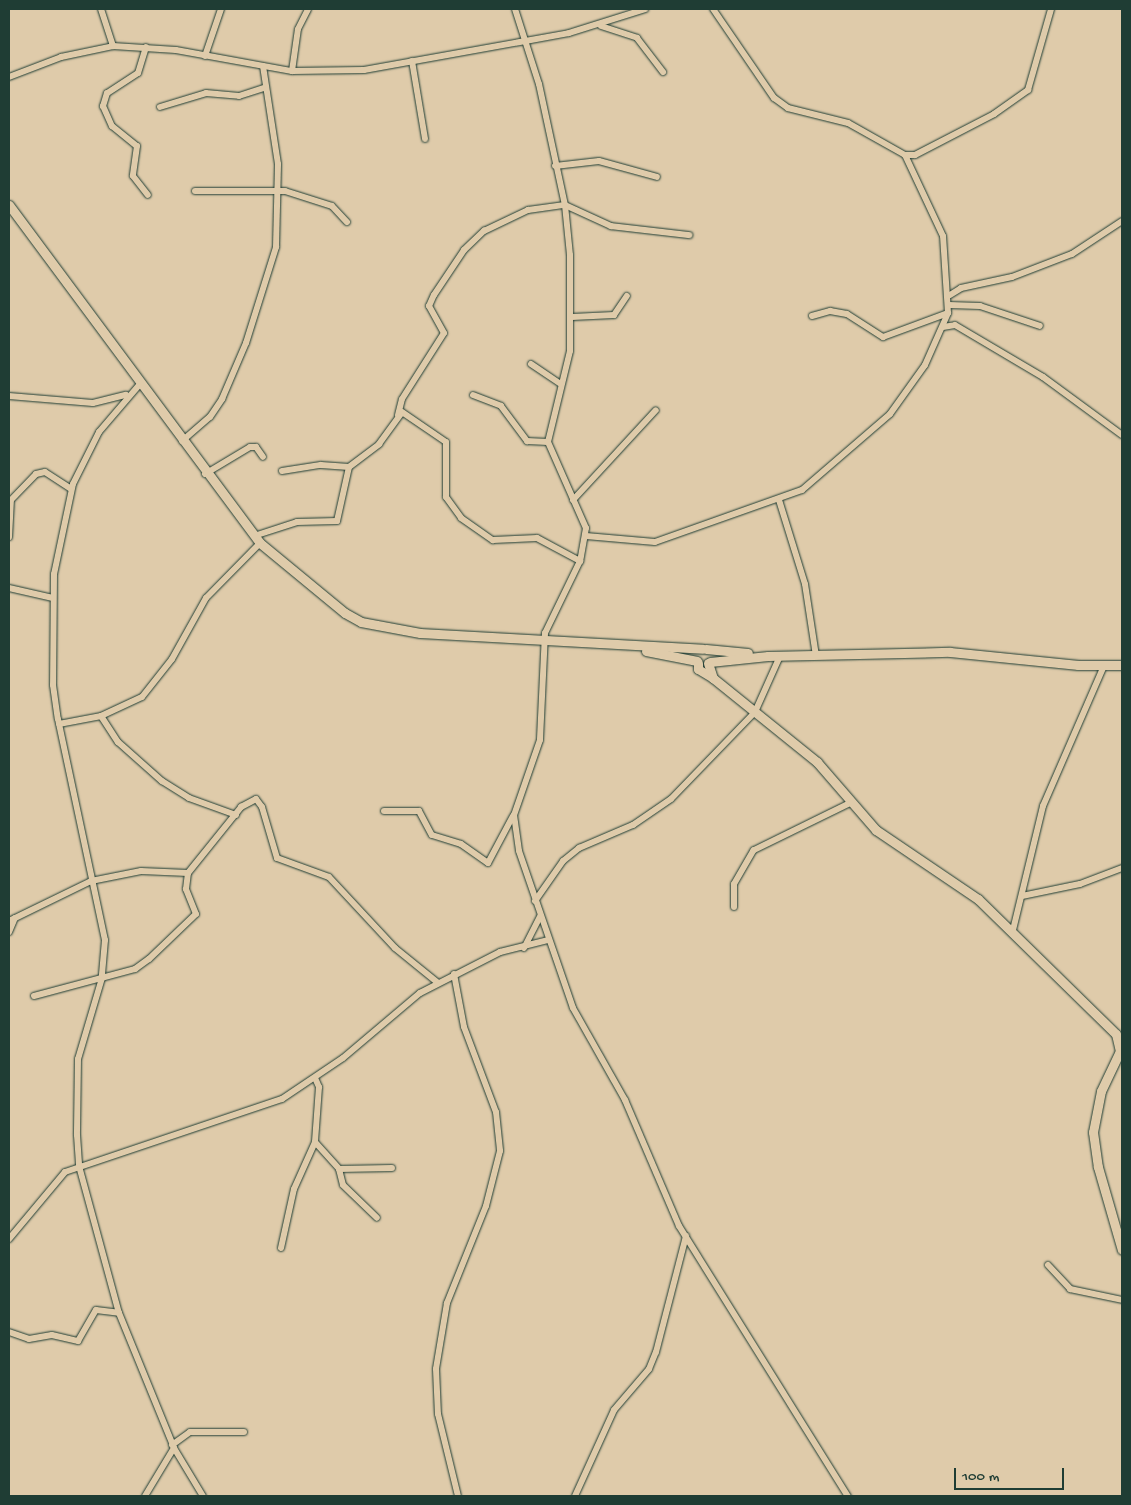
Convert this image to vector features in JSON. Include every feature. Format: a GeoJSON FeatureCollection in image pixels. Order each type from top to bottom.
{"type":"FeatureCollection","features":[{"type":"Feature","properties":{"kind":"main road"},"geometry":{"type":"LineString","coordinates":[[9,205],[205,474],[257,540],[325,600],[361,622],[420,633],[544,642],[705,649],[768,656],[976,652],[1104,666],[1122,665]]}},
{"type":"Feature","properties":{"kind":"main road"},"geometry":{"type":"LineString","coordinates":[[621,646],[709,663],[768,656]]}},
{"type":"Feature","properties":{"kind":"main road"},"geometry":{"type":"LineString","coordinates":[[705,649],[696,655],[698,669],[713,678],[817,762],[876,830],[978,899],[1013,930],[1120,1038],[1102,1091],[1093,1132],[1098,1168],[1122,1250]]}},
{"type":"Feature","properties":{"kind":"main road"},"geometry":{"type":"LineString","coordinates":[[705,649],[712,656],[709,663],[713,678]]}},
{"type":"Feature","properties":{"kind":"street"},"geometry":{"type":"LineString","coordinates":[[101,9],[113,46]]}},
{"type":"Feature","properties":{"kind":"street"},"geometry":{"type":"LineString","coordinates":[[205,56],[221,9]]}},
{"type":"Feature","properties":{"kind":"street"},"geometry":{"type":"LineString","coordinates":[[292,71],[298,30],[308,9]]}},
{"type":"Feature","properties":{"kind":"street"},"geometry":{"type":"LineString","coordinates":[[384,811],[419,811],[432,835],[461,844],[488,863],[514,815],[540,740],[544,642],[557,603],[580,561],[586,536],[548,442],[561,384],[572,317],[565,205],[526,41],[515,9]]}},
{"type":"Feature","properties":{"kind":"street"},"geometry":{"type":"LineString","coordinates":[[9,77],[61,57],[113,46],[146,47],[292,71],[364,70],[600,26],[645,9]]}},
{"type":"Feature","properties":{"kind":"street"},"geometry":{"type":"LineString","coordinates":[[712,9],[774,98],[788,108],[848,123],[906,155],[915,155],[994,114],[1028,90],[1051,9]]}},
{"type":"Feature","properties":{"kind":"street"},"geometry":{"type":"LineString","coordinates":[[600,26],[637,38],[662,72]]}},
{"type":"Feature","properties":{"kind":"street"},"geometry":{"type":"LineString","coordinates":[[146,47],[138,73],[108,93],[103,106],[112,126],[137,146],[133,176],[148,195]]}},
{"type":"Feature","properties":{"kind":"street"},"geometry":{"type":"LineString","coordinates":[[412,61],[426,139]]}},
{"type":"Feature","properties":{"kind":"street"},"geometry":{"type":"LineString","coordinates":[[182,441],[210,417],[246,343],[276,247],[277,190],[264,66]]}},
{"type":"Feature","properties":{"kind":"street"},"geometry":{"type":"LineString","coordinates":[[160,107],[206,93],[239,96],[266,87]]}},
{"type":"Feature","properties":{"kind":"street"},"geometry":{"type":"LineString","coordinates":[[586,536],[654,542],[715,517],[778,500],[815,480],[890,414],[925,365],[948,313],[950,295],[943,236],[906,155]]}},
{"type":"Feature","properties":{"kind":"street"},"geometry":{"type":"LineString","coordinates":[[555,166],[599,161],[657,177]]}},
{"type":"Feature","properties":{"kind":"street"},"geometry":{"type":"LineString","coordinates":[[195,191],[277,190],[332,206],[347,222]]}},
{"type":"Feature","properties":{"kind":"street"},"geometry":{"type":"LineString","coordinates":[[59,724],[101,716],[142,697],[172,659],[206,598],[257,540],[297,522],[337,521],[349,467],[379,444],[398,415],[402,399],[444,333],[429,306],[464,250],[502,221],[528,210],[565,205],[611,226],[689,235]]}},
{"type":"Feature","properties":{"kind":"street"},"geometry":{"type":"LineString","coordinates":[[950,295],[961,288],[1012,276],[1072,254],[1122,221]]}},
{"type":"Feature","properties":{"kind":"street"},"geometry":{"type":"LineString","coordinates":[[572,317],[614,315],[627,296]]}},
{"type":"Feature","properties":{"kind":"street"},"geometry":{"type":"LineString","coordinates":[[949,305],[980,306],[1040,326]]}},
{"type":"Feature","properties":{"kind":"street"},"geometry":{"type":"LineString","coordinates":[[812,316],[830,311],[847,314],[883,337],[948,313]]}},
{"type":"Feature","properties":{"kind":"street"},"geometry":{"type":"LineString","coordinates":[[943,327],[955,325],[1043,377],[1122,434]]}},
{"type":"Feature","properties":{"kind":"street"},"geometry":{"type":"LineString","coordinates":[[531,364],[561,384]]}},
{"type":"Feature","properties":{"kind":"street"},"geometry":{"type":"LineString","coordinates":[[140,384],[127,395],[99,432],[71,489],[58,542],[53,598],[53,685],[59,724],[91,881],[105,940],[102,978],[78,1060],[79,1166],[119,1313],[173,1447],[204,1496]]}},
{"type":"Feature","properties":{"kind":"street"},"geometry":{"type":"LineString","coordinates":[[9,396],[93,403],[127,395]]}},
{"type":"Feature","properties":{"kind":"street"},"geometry":{"type":"LineString","coordinates":[[473,395],[501,406],[527,440],[548,442]]}},
{"type":"Feature","properties":{"kind":"street"},"geometry":{"type":"LineString","coordinates":[[573,500],[656,410]]}},
{"type":"Feature","properties":{"kind":"street"},"geometry":{"type":"LineString","coordinates":[[398,415],[406,413],[446,442],[446,497],[461,518],[493,540],[537,538],[580,561]]}},
{"type":"Feature","properties":{"kind":"street"},"geometry":{"type":"LineString","coordinates":[[205,474],[250,447],[256,447],[263,457]]}},
{"type":"Feature","properties":{"kind":"street"},"geometry":{"type":"LineString","coordinates":[[282,471],[322,465],[349,467]]}},
{"type":"Feature","properties":{"kind":"street"},"geometry":{"type":"LineString","coordinates":[[9,537],[11,500],[36,474],[45,472],[71,489]]}},
{"type":"Feature","properties":{"kind":"street"},"geometry":{"type":"LineString","coordinates":[[778,500],[805,584],[816,656]]}},
{"type":"Feature","properties":{"kind":"street"},"geometry":{"type":"LineString","coordinates":[[9,588],[53,598]]}},
{"type":"Feature","properties":{"kind":"street"},"geometry":{"type":"LineString","coordinates":[[535,902],[563,861],[592,841],[649,816],[671,799],[755,712],[780,656]]}},
{"type":"Feature","properties":{"kind":"street"},"geometry":{"type":"LineString","coordinates":[[1013,930],[1043,806],[1104,666]]}},
{"type":"Feature","properties":{"kind":"street"},"geometry":{"type":"LineString","coordinates":[[101,716],[118,742],[162,781],[189,798],[236,815]]}},
{"type":"Feature","properties":{"kind":"street"},"geometry":{"type":"LineString","coordinates":[[34,996],[135,969],[194,917],[197,911],[186,889],[188,873],[248,801],[256,799],[262,807],[277,858],[329,877],[400,953],[438,982]]}},
{"type":"Feature","properties":{"kind":"street"},"geometry":{"type":"LineString","coordinates":[[734,907],[734,884],[754,850],[852,802]]}},
{"type":"Feature","properties":{"kind":"street"},"geometry":{"type":"LineString","coordinates":[[514,815],[519,852],[573,1008],[625,1100],[686,1236],[848,1496]]}},
{"type":"Feature","properties":{"kind":"street"},"geometry":{"type":"LineString","coordinates":[[1022,896],[1080,884],[1122,868]]}},
{"type":"Feature","properties":{"kind":"street"},"geometry":{"type":"LineString","coordinates":[[9,932],[12,919],[91,881],[141,871],[188,873]]}},
{"type":"Feature","properties":{"kind":"street"},"geometry":{"type":"LineString","coordinates":[[524,948],[540,916]]}},
{"type":"Feature","properties":{"kind":"street"},"geometry":{"type":"LineString","coordinates":[[9,1238],[11,1231],[48,1186],[79,1166],[265,1106],[315,1078],[438,982],[500,952],[524,948],[548,940]]}},
{"type":"Feature","properties":{"kind":"street"},"geometry":{"type":"LineString","coordinates":[[454,974],[464,1027],[496,1112],[500,1152],[486,1206],[447,1303],[436,1369],[438,1414],[458,1496]]}},
{"type":"Feature","properties":{"kind":"street"},"geometry":{"type":"LineString","coordinates":[[281,1248],[294,1189],[315,1142],[319,1087],[315,1078]]}},
{"type":"Feature","properties":{"kind":"street"},"geometry":{"type":"LineString","coordinates":[[315,1142],[339,1169],[343,1185],[377,1218]]}},
{"type":"Feature","properties":{"kind":"street"},"geometry":{"type":"LineString","coordinates":[[339,1169],[392,1168]]}},
{"type":"Feature","properties":{"kind":"street"},"geometry":{"type":"LineString","coordinates":[[575,1496],[614,1410],[649,1368],[656,1352],[686,1236]]}},
{"type":"Feature","properties":{"kind":"street"},"geometry":{"type":"LineString","coordinates":[[1048,1265],[1070,1289],[1122,1300]]}},
{"type":"Feature","properties":{"kind":"street"},"geometry":{"type":"LineString","coordinates":[[9,1332],[29,1339],[52,1335],[78,1341],[96,1310],[119,1313]]}},
{"type":"Feature","properties":{"kind":"street"},"geometry":{"type":"LineString","coordinates":[[145,1496],[173,1447],[190,1432],[244,1432]]}}]}
